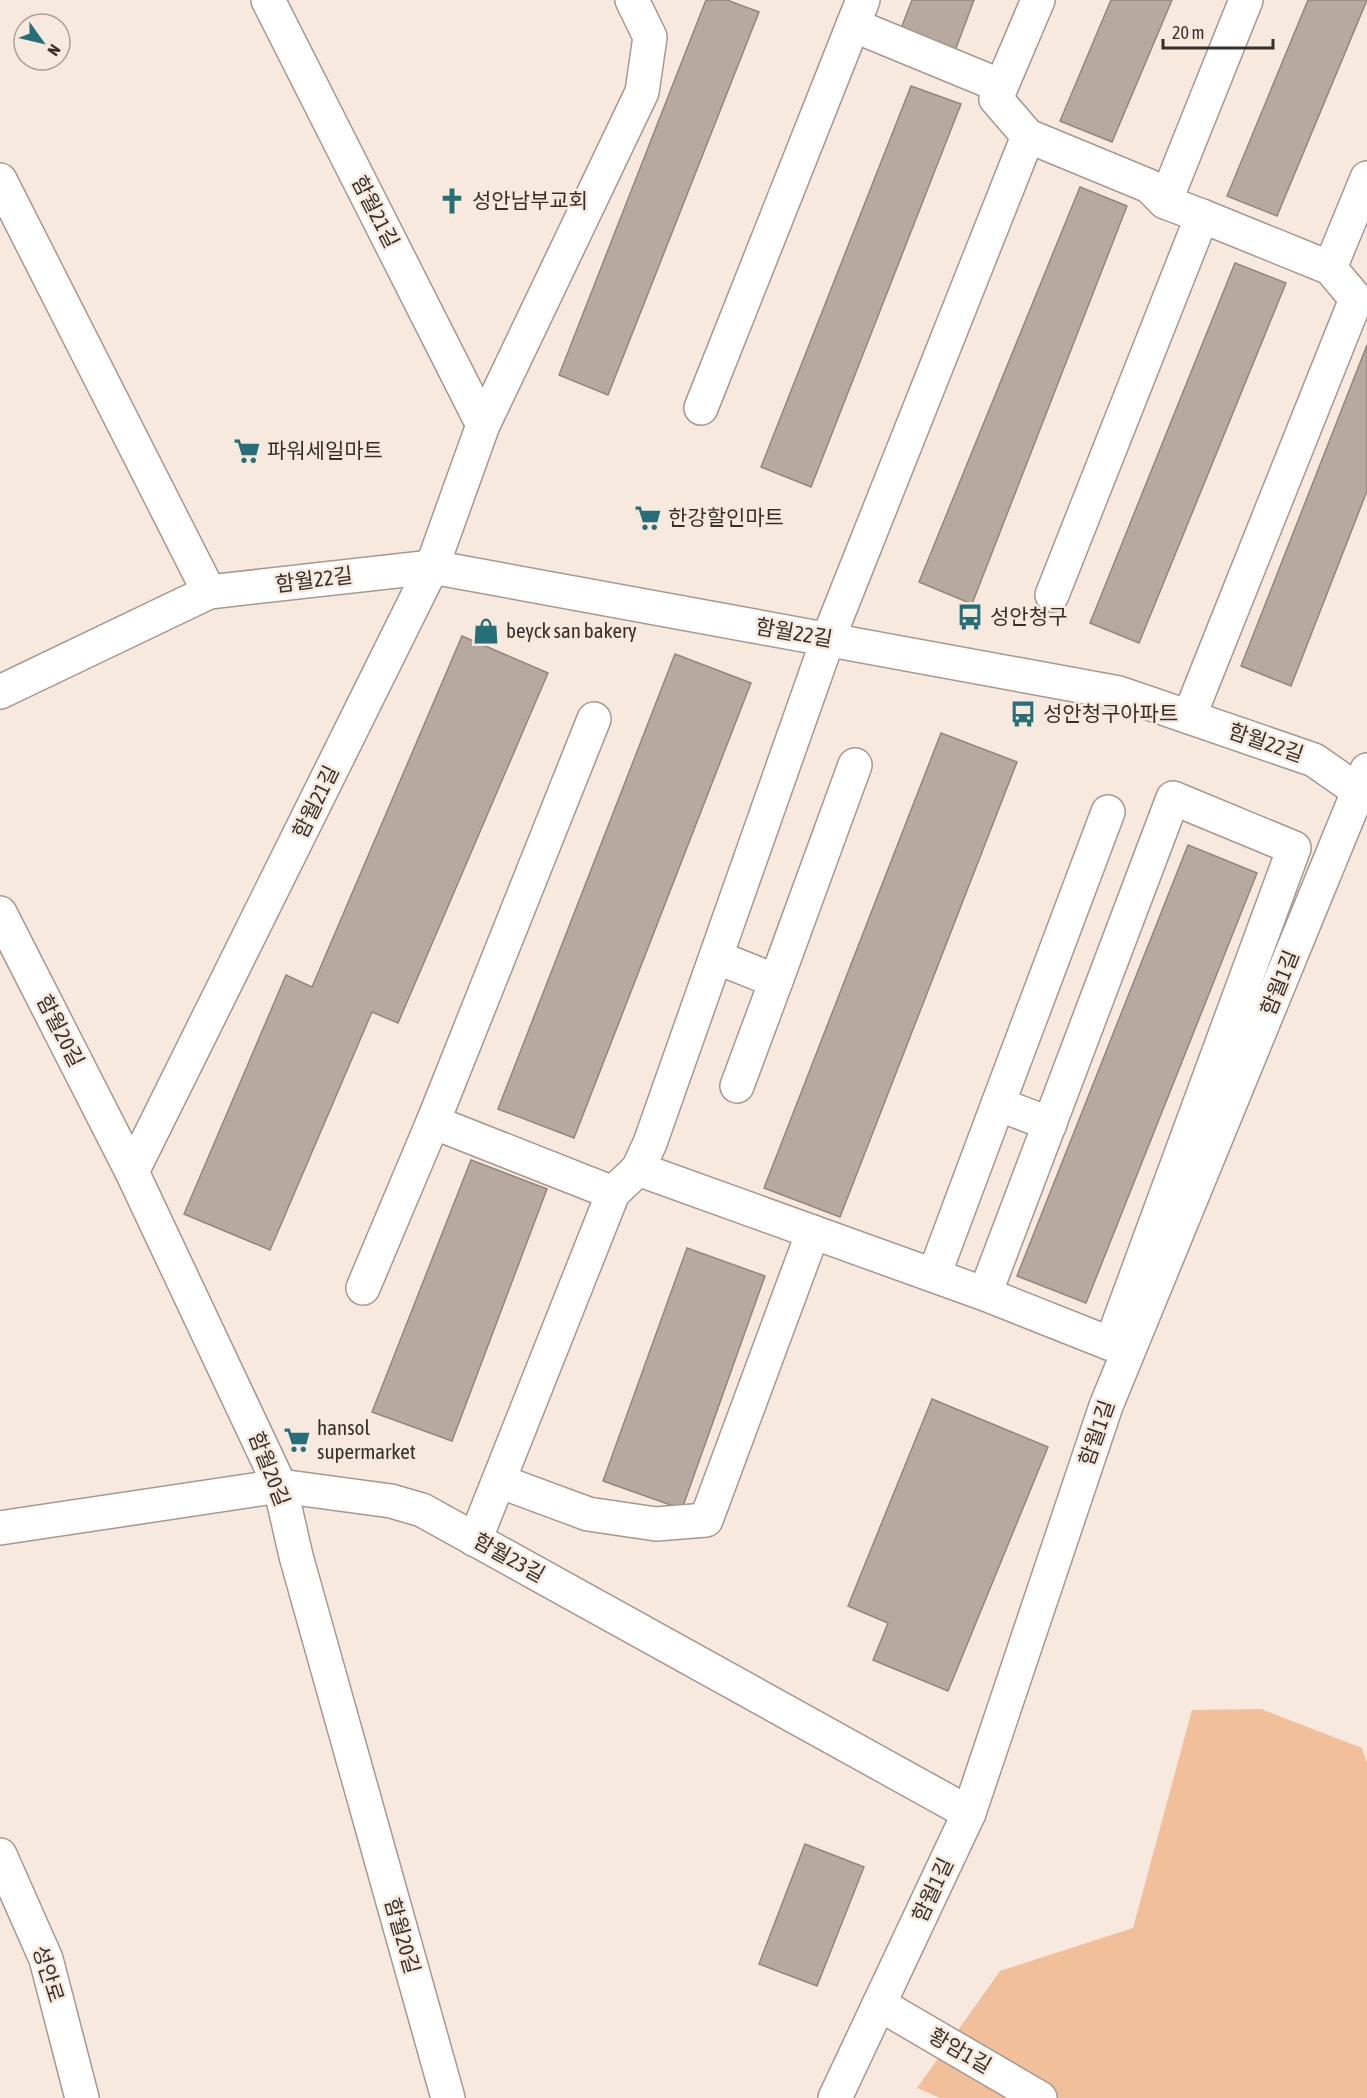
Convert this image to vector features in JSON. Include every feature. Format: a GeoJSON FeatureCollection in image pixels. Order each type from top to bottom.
{"type":"FeatureCollection","features":[{"type":"Feature","properties":{"kind":"street","name":"함월21길"},"geometry":{"type":"LineString","coordinates":[[268,0],[483,425]]}},
{"type":"Feature","properties":{"kind":"street","name":"함월21길"},"geometry":{"type":"LineString","coordinates":[[132,1172],[432,567],[483,425],[642,92],[650,37],[632,0]]}},
{"type":"Feature","properties":{"kind":"street"},"geometry":{"type":"LineString","coordinates":[[1038,0],[996,99],[1028,136],[1149,186],[1165,202],[1330,268],[1356,299],[1189,717]]}},
{"type":"Feature","properties":{"kind":"street"},"geometry":{"type":"LineString","coordinates":[[1165,202],[1246,0]]}},
{"type":"Feature","properties":{"kind":"street"},"geometry":{"type":"LineString","coordinates":[[701,408],[858,13],[1002,86]]}},
{"type":"Feature","properties":{"kind":"street"},"geometry":{"type":"LineString","coordinates":[[476,1540],[613,1193],[638,1168],[650,1143],[828,639],[1028,136]]}},
{"type":"Feature","properties":{"kind":"street"},"geometry":{"type":"LineString","coordinates":[[1330,268],[1367,178]]}},
{"type":"Feature","properties":{"kind":"street"},"geometry":{"type":"LineString","coordinates":[[0,180],[209,592]]}},
{"type":"Feature","properties":{"kind":"street"},"geometry":{"type":"LineString","coordinates":[[1052,595],[1202,216]]}},
{"type":"Feature","properties":{"kind":"street","name":"함월22길"},"geometry":{"type":"LineString","coordinates":[[0,692],[209,592],[432,567],[1119,693],[1314,760],[1364,786]]}},
{"type":"Feature","properties":{"kind":"street"},"geometry":{"type":"LineString","coordinates":[[363,1287],[433,1122],[594,719]]}},
{"type":"Feature","properties":{"kind":"street"},"geometry":{"type":"LineString","coordinates":[[737,1086],[855,765]]}},
{"type":"Feature","properties":{"kind":"street","name":"함월1길"},"geometry":{"type":"LineString","coordinates":[[835,2098],[969,1814],[1106,1406],[1364,786]]}},
{"type":"Feature","properties":{"kind":"street"},"geometry":{"type":"LineString","coordinates":[[638,1168],[934,1275],[1111,1344],[1294,848],[1173,798],[985,1294]]}},
{"type":"Feature","properties":{"kind":"street"},"geometry":{"type":"LineString","coordinates":[[934,1275],[1108,812]]}},
{"type":"Feature","properties":{"kind":"street","name":"함월20길"},"geometry":{"type":"LineString","coordinates":[[0,913],[132,1172],[280,1486],[299,1568],[448,2098]]}},
{"type":"Feature","properties":{"kind":"street"},"geometry":{"type":"LineString","coordinates":[[716,957],[776,981]]}},
{"type":"Feature","properties":{"kind":"street"},"geometry":{"type":"LineString","coordinates":[[998,1104],[1050,1124]]}},
{"type":"Feature","properties":{"kind":"street"},"geometry":{"type":"LineString","coordinates":[[433,1122],[613,1193]]}},
{"type":"Feature","properties":{"kind":"street"},"geometry":{"type":"LineString","coordinates":[[499,1481],[588,1514],[656,1524],[706,1520],[813,1232]]}},
{"type":"Feature","properties":{"kind":"street","name":"함월23길"},"geometry":{"type":"LineString","coordinates":[[0,1528],[280,1486],[391,1501],[422,1510],[969,1814]]}},
{"type":"Feature","properties":{"kind":"street","name":"성안로"},"geometry":{"type":"LineString","coordinates":[[0,1855],[46,1959],[82,2098]]}},
{"type":"Feature","properties":{"kind":"street","name":"황암1길"},"geometry":{"type":"LineString","coordinates":[[879,2004],[1040,2098]]}},
{"type":"Feature","properties":{"kind":"shaded area"},"geometry":{"type":"Polygon","coordinates":[[[1261,1709],[1362,1748],[1367,1763],[1367,2098],[940,2098],[917,2088],[1000,1971],[1133,1928],[1192,1710],[1261,1709]]]}},
{"type":"Feature","properties":{"kind":"building"},"geometry":{"type":"Polygon","coordinates":[[[706,0],[727,0],[759,12],[608,395],[559,375],[706,0]]]}},
{"type":"Feature","properties":{"kind":"building"},"geometry":{"type":"Polygon","coordinates":[[[912,0],[974,0],[955,51],[900,31],[912,0]]]}},
{"type":"Feature","properties":{"kind":"building"},"geometry":{"type":"Polygon","coordinates":[[[1111,0],[1172,0],[1112,142],[1060,121],[1111,0]]]}},
{"type":"Feature","properties":{"kind":"building"},"geometry":{"type":"Polygon","coordinates":[[[1308,0],[1367,0],[1277,216],[1227,196],[1308,0]]]}},
{"type":"Feature","properties":{"kind":"building"},"geometry":{"type":"Polygon","coordinates":[[[911,86],[961,104],[811,487],[761,467],[911,86]]]}},
{"type":"Feature","properties":{"kind":"building"},"geometry":{"type":"Polygon","coordinates":[[[1080,187],[1127,206],[972,604],[919,582],[1080,187]]]}},
{"type":"Feature","properties":{"kind":"building"},"geometry":{"type":"Polygon","coordinates":[[[1235,263],[1286,283],[1139,643],[1090,623],[1235,263]]]}},
{"type":"Feature","properties":{"kind":"building"},"geometry":{"type":"Polygon","coordinates":[[[1367,345],[1367,491],[1291,686],[1241,666],[1367,345]]]}},
{"type":"Feature","properties":{"kind":"building"},"geometry":{"type":"Polygon","coordinates":[[[462,636],[548,673],[398,1023],[372,1012],[270,1250],[184,1214],[286,975],[312,987],[462,636]]]}},
{"type":"Feature","properties":{"kind":"building"},"geometry":{"type":"Polygon","coordinates":[[[675,654],[751,683],[574,1138],[498,1109],[675,654]]]}},
{"type":"Feature","properties":{"kind":"building"},"geometry":{"type":"Polygon","coordinates":[[[941,733],[1017,762],[840,1217],[764,1188],[941,733]]]}},
{"type":"Feature","properties":{"kind":"building"},"geometry":{"type":"Polygon","coordinates":[[[1188,845],[1257,873],[1086,1303],[1017,1276],[1188,845]]]}},
{"type":"Feature","properties":{"kind":"building"},"geometry":{"type":"Polygon","coordinates":[[[471,1160],[547,1189],[452,1441],[372,1412],[471,1160]]]}},
{"type":"Feature","properties":{"kind":"building"},"geometry":{"type":"Polygon","coordinates":[[[687,1248],[765,1276],[682,1509],[603,1481],[687,1248]]]}},
{"type":"Feature","properties":{"kind":"building"},"geometry":{"type":"Polygon","coordinates":[[[932,1399],[1048,1447],[948,1691],[873,1660],[888,1623],[848,1606],[932,1399]]]}},
{"type":"Feature","properties":{"kind":"building"},"geometry":{"type":"Polygon","coordinates":[[[805,1844],[864,1867],[817,1986],[759,1964],[805,1844]]]}},
{"type":"Feature","properties":{"kind":"place","name":"성안남부교회"},"geometry":{"type":"Point","coordinates":[452,201]}},
{"type":"Feature","properties":{"kind":"place","name":"파워세일마트"},"geometry":{"type":"Point","coordinates":[247,451]}},
{"type":"Feature","properties":{"kind":"place","name":"한강할인마트"},"geometry":{"type":"Point","coordinates":[648,518]}},
{"type":"Feature","properties":{"kind":"place","name":"성안청구"},"geometry":{"type":"Point","coordinates":[970,617]}},
{"type":"Feature","properties":{"kind":"place","name":"beyck san bakery"},"geometry":{"type":"Point","coordinates":[486,631]}},
{"type":"Feature","properties":{"kind":"place","name":"성안청구아파트"},"geometry":{"type":"Point","coordinates":[1023,714]}},
{"type":"Feature","properties":{"kind":"place","name":"hansol supermarket"},"geometry":{"type":"Point","coordinates":[297,1440]}}]}
